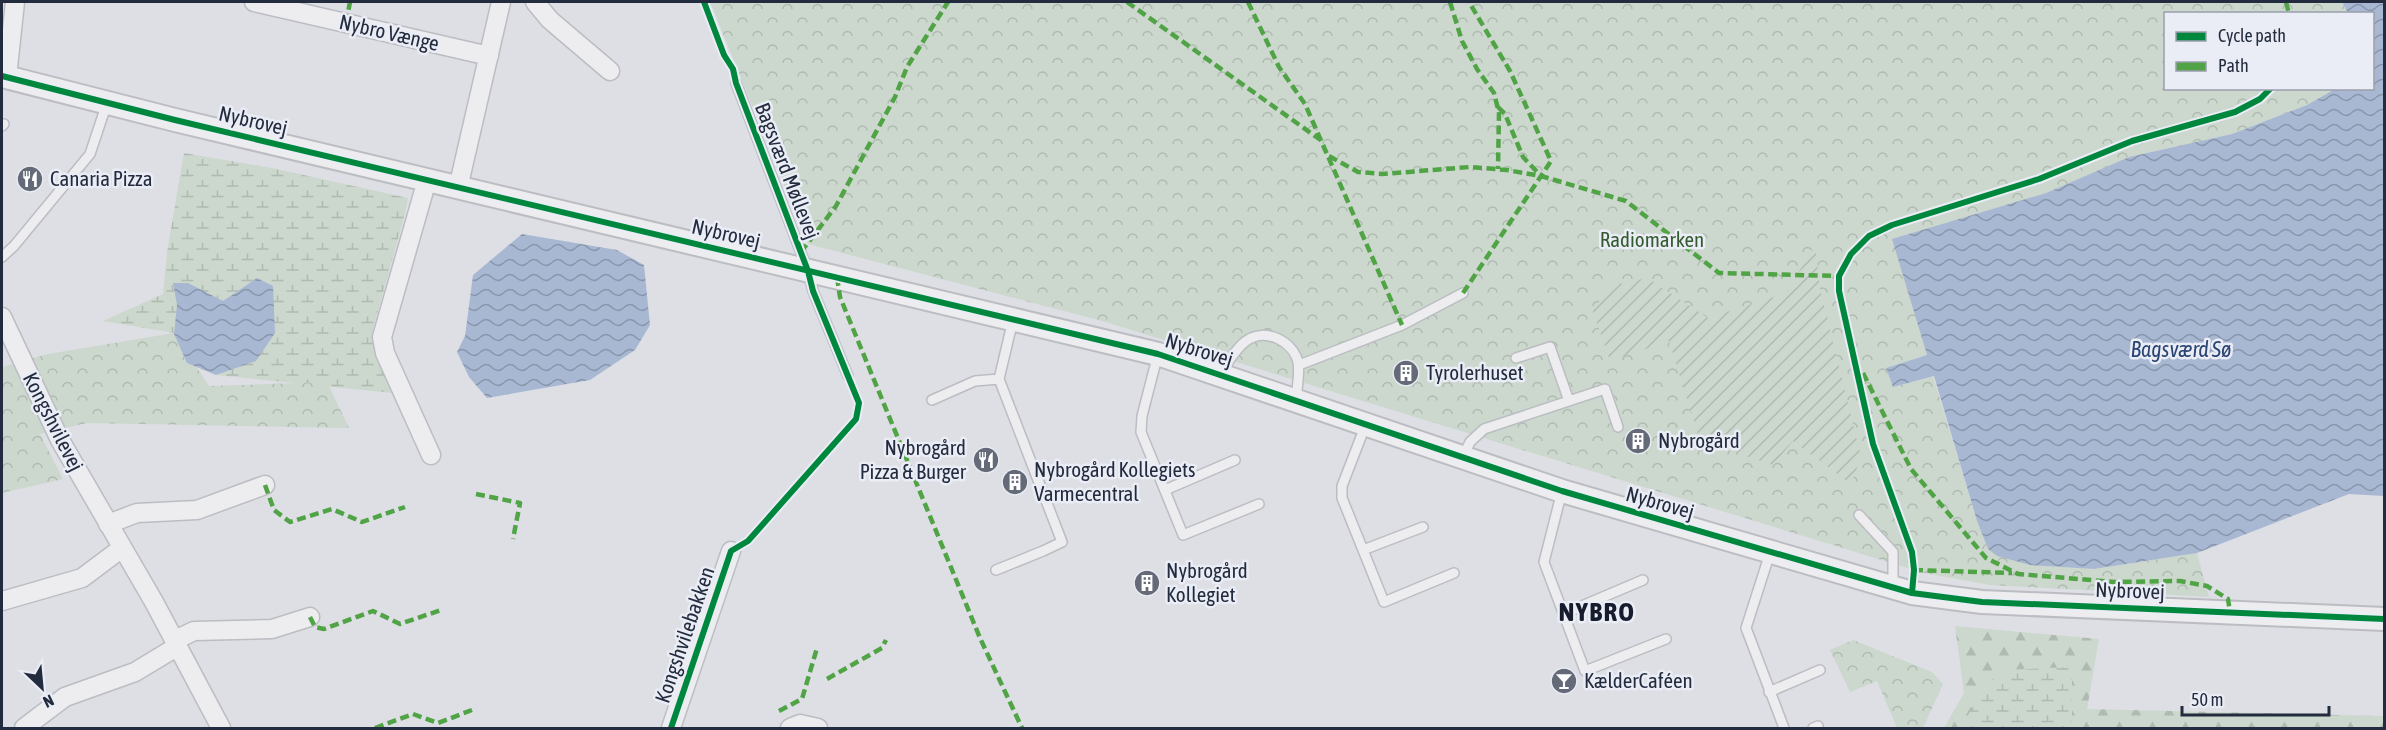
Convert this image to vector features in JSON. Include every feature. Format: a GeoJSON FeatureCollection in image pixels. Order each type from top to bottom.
{"type":"FeatureCollection","features":[{"type":"Feature","properties":{"kind":"street"},"geometry":{"type":"LineString","coordinates":[[4,77],[15,2]]}},
{"type":"Feature","properties":{"kind":"street","name":"Nybro Vænge"},"geometry":{"type":"LineString","coordinates":[[254,2],[489,56]]}},
{"type":"Feature","properties":{"kind":"street"},"geometry":{"type":"LineString","coordinates":[[458,188],[501,2]]}},
{"type":"Feature","properties":{"kind":"street"},"geometry":{"type":"LineString","coordinates":[[535,2],[550,20],[610,71]]}},
{"type":"Feature","properties":{"kind":"street","name":"Nybrovej"},"geometry":{"type":"LineString","coordinates":[[4,77],[458,188],[1158,354],[1220,373],[1562,491],[1912,593],[1982,602],[2385,619]]}},
{"type":"Feature","properties":{"kind":"street"},"geometry":{"type":"LineString","coordinates":[[427,180],[382,337],[385,353],[431,455]]}},
{"type":"Feature","properties":{"kind":"street","name":"Kongshvilevej"},"geometry":{"type":"LineString","coordinates":[[2,317],[10,356],[176,643],[221,729]]}},
{"type":"Feature","properties":{"kind":"street"},"geometry":{"type":"LineString","coordinates":[[108,524],[137,513],[197,510],[265,485]]}},
{"type":"Feature","properties":{"kind":"street"},"geometry":{"type":"LineString","coordinates":[[2,601],[82,578],[122,548]]}},
{"type":"Feature","properties":{"kind":"street","name":"Kongshvilebakken"},"geometry":{"type":"LineString","coordinates":[[671,729],[731,551]]}},
{"type":"Feature","properties":{"kind":"street"},"geometry":{"type":"LineString","coordinates":[[24,729],[65,697],[135,672],[194,631],[272,629],[310,617]]}},
{"type":"Feature","properties":{"kind":"street"},"geometry":{"type":"LineString","coordinates":[[790,729],[800,724],[818,729]]}},
{"type":"Feature","properties":{"kind":"lane","name":"Bagsværd Møllevej"},"geometry":{"type":"LineString","coordinates":[[736,84],[808,271],[813,291],[848,376]]}},
{"type":"Feature","properties":{"kind":"lane"},"geometry":{"type":"LineString","coordinates":[[2,257],[14,246],[90,154],[107,103]]}},
{"type":"Feature","properties":{"kind":"lane"},"geometry":{"type":"LineString","coordinates":[[1299,365],[1402,325],[1463,293]]}},
{"type":"Feature","properties":{"kind":"lane"},"geometry":{"type":"LineString","coordinates":[[996,570],[1062,542],[999,379],[1013,320]]}},
{"type":"Feature","properties":{"kind":"lane"},"geometry":{"type":"LineString","coordinates":[[1220,373],[1244,342],[1266,335],[1284,341],[1296,356],[1299,365],[1296,399]]}},
{"type":"Feature","properties":{"kind":"lane"},"geometry":{"type":"LineString","coordinates":[[1516,358],[1550,347],[1569,401]]}},
{"type":"Feature","properties":{"kind":"lane"},"geometry":{"type":"LineString","coordinates":[[1158,354],[1142,416],[1141,432],[1183,535],[1259,504]]}},
{"type":"Feature","properties":{"kind":"lane"},"geometry":{"type":"LineString","coordinates":[[932,400],[975,381],[999,379]]}},
{"type":"Feature","properties":{"kind":"lane"},"geometry":{"type":"LineString","coordinates":[[1463,457],[1470,442],[1484,429],[1605,389],[1617,427]]}},
{"type":"Feature","properties":{"kind":"lane"},"geometry":{"type":"LineString","coordinates":[[1366,424],[1342,486],[1342,498],[1384,602],[1454,573]]}},
{"type":"Feature","properties":{"kind":"lane"},"geometry":{"type":"LineString","coordinates":[[1165,490],[1235,460]]}},
{"type":"Feature","properties":{"kind":"lane"},"geometry":{"type":"LineString","coordinates":[[1562,491],[1544,562],[1585,671],[1666,639]]}},
{"type":"Feature","properties":{"kind":"lane"},"geometry":{"type":"LineString","coordinates":[[1859,515],[1893,552],[1893,588]]}},
{"type":"Feature","properties":{"kind":"lane"},"geometry":{"type":"LineString","coordinates":[[1363,550],[1423,527]]}},
{"type":"Feature","properties":{"kind":"lane"},"geometry":{"type":"LineString","coordinates":[[1770,553],[1746,628],[1784,729]]}},
{"type":"Feature","properties":{"kind":"lane"},"geometry":{"type":"LineString","coordinates":[[1563,614],[1643,580]]}},
{"type":"Feature","properties":{"kind":"lane"},"geometry":{"type":"LineString","coordinates":[[1769,692],[1820,670]]}},
{"type":"Feature","properties":{"kind":"green space","name":"Radiomarken"},"geometry":{"type":"Polygon","coordinates":[[[710,2],[2342,2],[2347,12],[2164,12],[2164,90],[2333,90],[2307,105],[2232,134],[2129,157],[2046,193],[1893,239],[1927,355],[1886,368],[1893,387],[1933,376],[1977,521],[1988,549],[2030,565],[2094,569],[2197,553],[2209,597],[1990,585],[1924,573],[1102,321],[808,244],[710,2]]]}},
{"type":"Feature","properties":{"kind":"green space"},"geometry":{"type":"Polygon","coordinates":[[[184,153],[272,168],[408,198],[373,329],[377,354],[392,393],[216,375],[187,363],[174,333],[103,321],[163,294],[167,252],[184,153]]]}},
{"type":"Feature","properties":{"kind":"green space"},"geometry":{"type":"Polygon","coordinates":[[[1815,245],[1820,289],[1861,457],[1851,484],[1793,441],[1773,465],[1700,441],[1669,341],[1610,361],[1593,311],[1610,286],[1647,278],[1708,318],[1786,293],[1815,245]]]}},
{"type":"Feature","properties":{"kind":"green space"},"geometry":{"type":"Polygon","coordinates":[[[174,333],[209,386],[327,382],[349,428],[87,423],[40,434],[63,479],[2,493],[2,367],[48,354],[174,333]]]}},
{"type":"Feature","properties":{"kind":"green space"},"geometry":{"type":"Polygon","coordinates":[[[1955,626],[2099,639],[2087,709],[2384,716],[2384,728],[1944,728],[1964,693],[1955,626]]]}},
{"type":"Feature","properties":{"kind":"green space"},"geometry":{"type":"Polygon","coordinates":[[[1853,640],[1932,672],[1943,684],[1923,728],[1897,728],[1877,681],[1850,692],[1830,650],[1853,640]]]}},
{"type":"Feature","properties":{"kind":"green space"},"geometry":{"type":"Polygon","coordinates":[[[2072,667],[2072,722],[2080,728],[1960,728],[1987,684],[2004,670],[2072,667]]]}},
{"type":"Feature","properties":{"kind":"water","name":"Bagsværd Sø"},"geometry":{"type":"Polygon","coordinates":[[[2342,2],[2384,2],[2384,496],[2349,494],[2197,553],[2094,569],[2030,565],[1997,556],[1988,549],[1977,521],[1934,376],[1893,387],[1886,368],[1927,355],[1892,239],[2046,193],[2129,157],[2232,134],[2307,105],[2333,90],[2374,90],[2374,12],[2347,12],[2342,2]]]}},
{"type":"Feature","properties":{"kind":"water"},"geometry":{"type":"Polygon","coordinates":[[[522,234],[617,250],[644,265],[650,325],[635,350],[590,380],[487,398],[469,377],[457,352],[465,336],[473,275],[522,234]]]}},
{"type":"Feature","properties":{"kind":"water"},"geometry":{"type":"Polygon","coordinates":[[[257,278],[273,286],[275,333],[256,361],[216,375],[187,363],[174,334],[177,305],[173,283],[188,283],[223,301],[257,278]]]}},
{"type":"Feature","properties":{"kind":"marked path"},"geometry":{"type":"LineString","coordinates":[[346,23],[350,2]]}},
{"type":"Feature","properties":{"kind":"marked path"},"geometry":{"type":"LineString","coordinates":[[801,252],[836,206],[895,97],[907,67],[948,2]]}},
{"type":"Feature","properties":{"kind":"marked path"},"geometry":{"type":"LineString","coordinates":[[1127,2],[1322,141]]}},
{"type":"Feature","properties":{"kind":"marked path"},"geometry":{"type":"LineString","coordinates":[[1248,2],[1279,67],[1305,104],[1402,325]]}},
{"type":"Feature","properties":{"kind":"marked path"},"geometry":{"type":"LineString","coordinates":[[1450,2],[1462,41],[1477,69],[1494,93],[1499,113],[1498,169]]}},
{"type":"Feature","properties":{"kind":"marked path"},"geometry":{"type":"LineString","coordinates":[[1463,293],[1551,161],[1510,71],[1469,2]]}},
{"type":"Feature","properties":{"kind":"marked path"},"geometry":{"type":"LineString","coordinates":[[2286,2],[2288,12]]}},
{"type":"Feature","properties":{"kind":"marked path"},"geometry":{"type":"LineString","coordinates":[[1498,107],[1505,114],[1523,157],[1541,176]]}},
{"type":"Feature","properties":{"kind":"marked path"},"geometry":{"type":"LineString","coordinates":[[1329,156],[1358,172],[1383,174],[1470,167],[1541,176],[1626,201],[1719,273],[1839,276]]}},
{"type":"Feature","properties":{"kind":"marked path"},"geometry":{"type":"LineString","coordinates":[[837,277],[840,297],[980,638],[1022,728]]}},
{"type":"Feature","properties":{"kind":"marked path"},"geometry":{"type":"LineString","coordinates":[[1863,373],[1911,469],[1986,558],[2018,574],[2114,582],[2180,581],[2207,586],[2228,599],[2230,612]]}},
{"type":"Feature","properties":{"kind":"marked path"},"geometry":{"type":"LineString","coordinates":[[265,485],[274,510],[290,522],[332,509],[362,522],[405,507]]}},
{"type":"Feature","properties":{"kind":"marked path"},"geometry":{"type":"LineString","coordinates":[[476,494],[520,503],[513,539]]}},
{"type":"Feature","properties":{"kind":"marked path"},"geometry":{"type":"LineString","coordinates":[[1914,570],[2012,573]]}},
{"type":"Feature","properties":{"kind":"marked path"},"geometry":{"type":"LineString","coordinates":[[310,617],[315,627],[324,629],[373,611],[400,624],[441,610]]}},
{"type":"Feature","properties":{"kind":"marked path"},"geometry":{"type":"LineString","coordinates":[[827,679],[882,648],[886,640]]}},
{"type":"Feature","properties":{"kind":"marked path"},"geometry":{"type":"LineString","coordinates":[[779,711],[802,699],[817,648]]}},
{"type":"Feature","properties":{"kind":"marked path"},"geometry":{"type":"LineString","coordinates":[[375,728],[413,714],[438,723],[472,710]]}},
{"type":"Feature","properties":{"kind":"cycle path"},"geometry":{"type":"LineString","coordinates":[[671,728],[731,551],[748,541],[856,419],[859,403],[813,291],[808,271],[736,83],[733,69],[724,55],[704,2]]}},
{"type":"Feature","properties":{"kind":"cycle path"},"geometry":{"type":"LineString","coordinates":[[2,76],[175,120],[1158,354],[1562,491],[1912,593],[1982,602],[2384,619]]}},
{"type":"Feature","properties":{"kind":"cycle path"},"geometry":{"type":"LineString","coordinates":[[1912,593],[1914,570],[1912,552],[1873,444],[1839,291],[1839,276],[1851,254],[1869,236],[1892,225],[2039,179],[2132,141],[2235,112],[2260,99],[2269,90]]}},
{"type":"Feature","properties":{"kind":"place","name":"Canaria Pizza"},"geometry":{"type":"Point","coordinates":[30,179]}},
{"type":"Feature","properties":{"kind":"place","name":"Tyrolerhuset"},"geometry":{"type":"Point","coordinates":[1406,373]}},
{"type":"Feature","properties":{"kind":"place","name":"Nybrogård"},"geometry":{"type":"Point","coordinates":[1638,441]}},
{"type":"Feature","properties":{"kind":"place","name":"Nybrogård Pizza & Burger"},"geometry":{"type":"Point","coordinates":[986,460]}},
{"type":"Feature","properties":{"kind":"place","name":"Nybrogård Kollegiets Varmecentral"},"geometry":{"type":"Point","coordinates":[1015,482]}},
{"type":"Feature","properties":{"kind":"place","name":"Nybrogård Kollegiet"},"geometry":{"type":"Point","coordinates":[1147,583]}},
{"type":"Feature","properties":{"kind":"place","name":"KælderCaféen"},"geometry":{"type":"Point","coordinates":[1564,681]}},
{"type":"Feature","properties":{"kind":"district","name":"NYBRO"},"geometry":{"type":"Point","coordinates":[1597,612]}}]}
